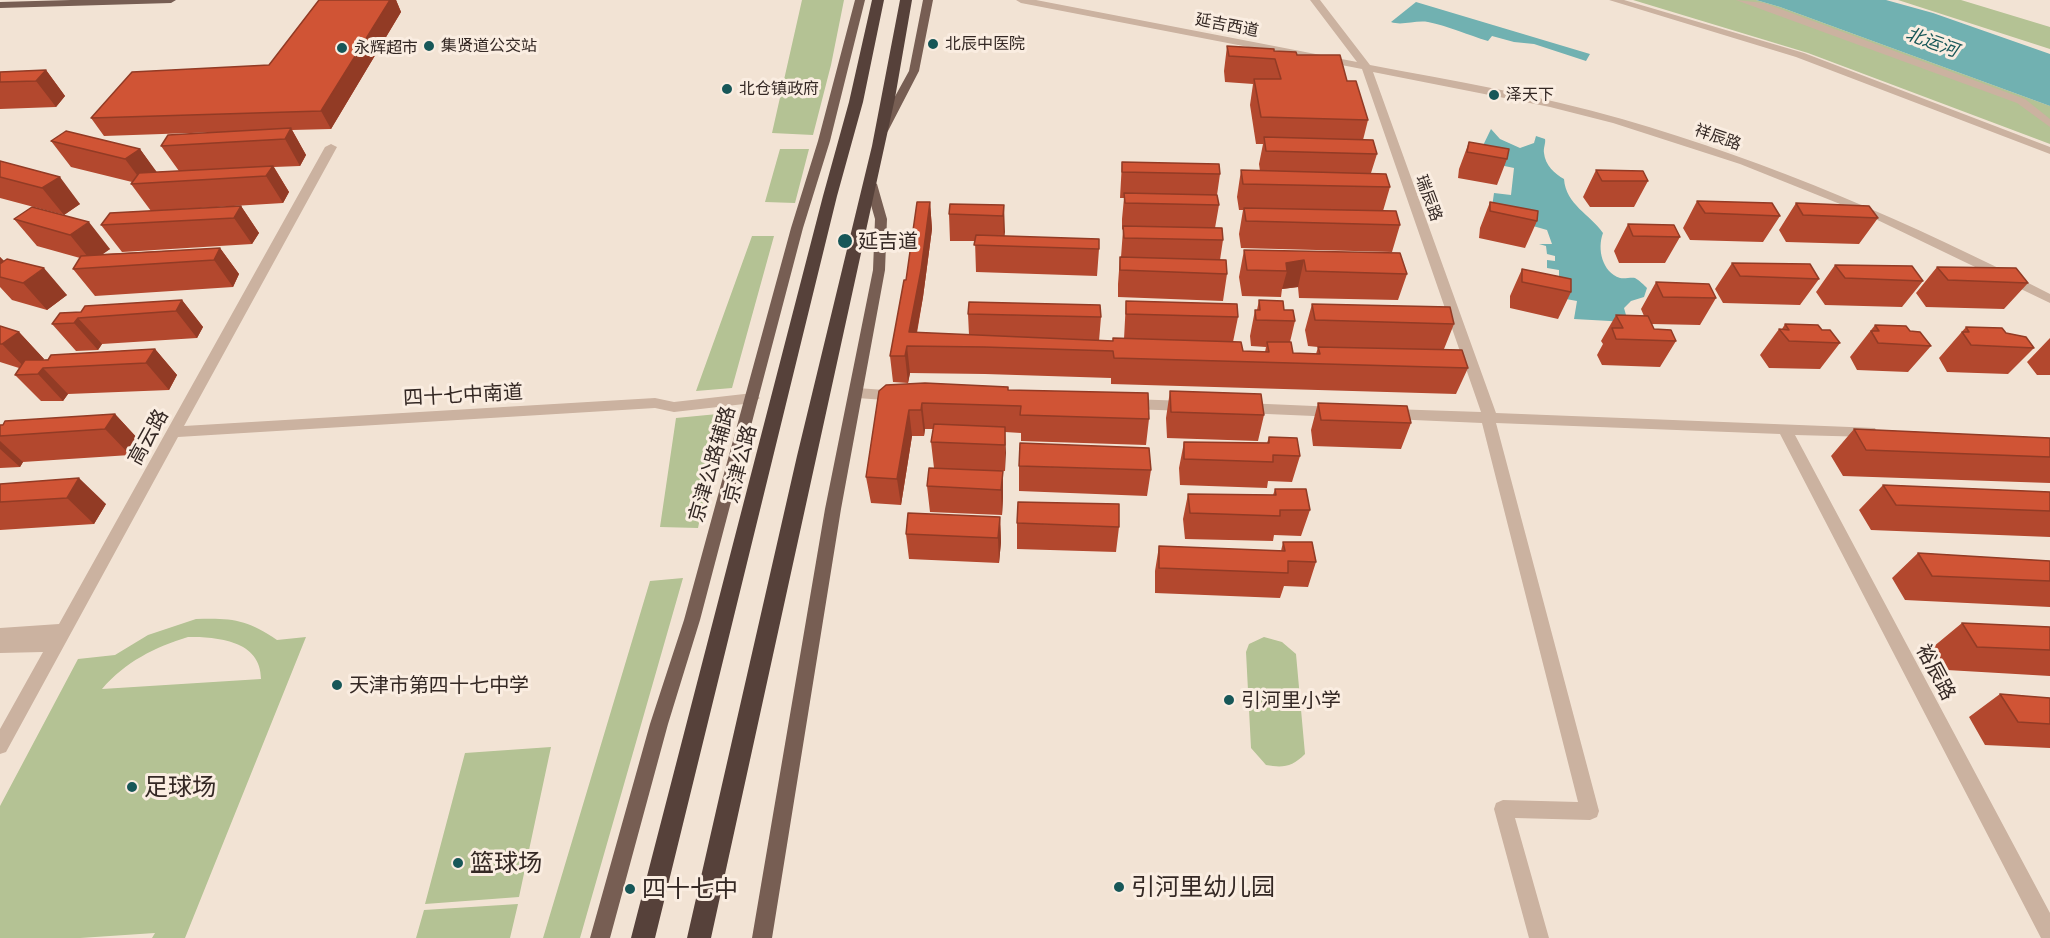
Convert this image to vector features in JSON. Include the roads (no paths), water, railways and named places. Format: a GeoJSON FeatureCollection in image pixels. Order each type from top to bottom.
{"type":"FeatureCollection","features":[{"type":"Feature","properties":{"kind":"highway","name":"京津公路"},"geometry":{"type":"LineString","coordinates":[[643,938],[830,196],[856,102],[878,0]]}},
{"type":"Feature","properties":{"kind":"highway"},"geometry":{"type":"LineString","coordinates":[[699,938],[822,386],[871,184],[898,53],[906,0]]}},
{"type":"Feature","properties":{"kind":"main road"},"geometry":{"type":"LineString","coordinates":[[0,5],[171,0]]}},
{"type":"Feature","properties":{"kind":"main road","name":"京津公路辅路"},"geometry":{"type":"LineString","coordinates":[[600,938],[659,724],[692,620],[797,228],[817,166],[860,0]]}},
{"type":"Feature","properties":{"kind":"main road"},"geometry":{"type":"LineString","coordinates":[[881,134],[914,71],[928,0]]}},
{"type":"Feature","properties":{"kind":"main road"},"geometry":{"type":"LineString","coordinates":[[817,166],[830,196]]}},
{"type":"Feature","properties":{"kind":"main road"},"geometry":{"type":"LineString","coordinates":[[762,938],[833,509],[879,270],[881,219],[871,184]]}},
{"type":"Feature","properties":{"kind":"street","name":"延吉西道"},"geometry":{"type":"LineString","coordinates":[[1020,0],[1355,58]]}},
{"type":"Feature","properties":{"kind":"street","name":"延吉西道"},"geometry":{"type":"LineString","coordinates":[[1048,0],[1355,58]]}},
{"type":"Feature","properties":{"kind":"street","name":"瑞辰路"},"geometry":{"type":"LineString","coordinates":[[1309,0],[1355,58]]}},
{"type":"Feature","properties":{"kind":"street","name":"瑞辰路"},"geometry":{"type":"LineString","coordinates":[[1315,0],[1355,58],[1488,418],[1590,811],[1503,809],[1539,938]]}},
{"type":"Feature","properties":{"kind":"street"},"geometry":{"type":"LineString","coordinates":[[1614,0],[1800,55],[2050,151]]}},
{"type":"Feature","properties":{"kind":"street"},"geometry":{"type":"LineString","coordinates":[[1741,0],[1761,5],[2021,101],[2050,124]]}},
{"type":"Feature","properties":{"kind":"street","name":"祥辰路"},"geometry":{"type":"LineString","coordinates":[[1355,58],[1388,68],[1552,104],[1654,132],[1754,166],[1832,195],[1931,239],[2050,299]]}},
{"type":"Feature","properties":{"kind":"street"},"geometry":{"type":"LineString","coordinates":[[1355,58],[1370,58],[1388,68]]}},
{"type":"Feature","properties":{"kind":"street","name":"祥辰路"},"geometry":{"type":"LineString","coordinates":[[1388,68],[1499,85],[1600,108],[1763,161],[1900,217],[1995,261],[2050,290]]}},
{"type":"Feature","properties":{"kind":"street","name":"高云路"},"geometry":{"type":"LineString","coordinates":[[0,746],[332,147]]}},
{"type":"Feature","properties":{"kind":"street"},"geometry":{"type":"LineString","coordinates":[[857,393],[914,396]]}},
{"type":"Feature","properties":{"kind":"street","name":"四十七中南道"},"geometry":{"type":"LineString","coordinates":[[176,432],[655,403],[674,407],[753,398]]}},
{"type":"Feature","properties":{"kind":"street"},"geometry":{"type":"LineString","coordinates":[[1112,404],[1207,407]]}},
{"type":"Feature","properties":{"kind":"street"},"geometry":{"type":"LineString","coordinates":[[1229,408],[1356,413]]}},
{"type":"Feature","properties":{"kind":"street"},"geometry":{"type":"LineString","coordinates":[[1380,414],[1889,433]]}},
{"type":"Feature","properties":{"kind":"street","name":"裕辰路"},"geometry":{"type":"LineString","coordinates":[[1785,429],[2050,934]]}},
{"type":"Feature","properties":{"kind":"street"},"geometry":{"type":"LineString","coordinates":[[0,635],[58,638]]}},
{"type":"Feature","properties":{"kind":"street"},"geometry":{"type":"LineString","coordinates":[[0,646],[58,638]]}},
{"type":"Feature","properties":{"kind":"water","name":"北运河"},"geometry":{"type":"Polygon","coordinates":[[[1756,0],[1886,0],[1933,13],[2050,54],[2050,106],[1780,7],[1756,0]]]}},
{"type":"Feature","properties":{"kind":"water"},"geometry":{"type":"Polygon","coordinates":[[[1416,2],[1590,54],[1586,61],[1534,44],[1492,36],[1488,41],[1428,22],[1391,22],[1416,2]]]}},
{"type":"Feature","properties":{"kind":"water"},"geometry":{"type":"Polygon","coordinates":[[[1491,129],[1500,139],[1520,148],[1534,143],[1536,136],[1545,139],[1544,153],[1548,165],[1564,179],[1569,196],[1574,203],[1603,233],[1601,253],[1609,271],[1620,278],[1635,278],[1647,288],[1644,297],[1631,301],[1624,308],[1628,322],[1574,319],[1577,301],[1544,295],[1559,277],[1559,270],[1547,268],[1547,260],[1555,261],[1555,256],[1547,254],[1546,246],[1539,244],[1552,244],[1547,230],[1491,214],[1494,193],[1511,195],[1514,168],[1476,160],[1491,129]]]}},
{"type":"Feature","properties":{"kind":"place","name":"北辰中医院"},"geometry":{"type":"Point","coordinates":[933,44]}},
{"type":"Feature","properties":{"kind":"place","name":"集贤道公交站"},"geometry":{"type":"Point","coordinates":[429,46]}},
{"type":"Feature","properties":{"kind":"place","name":"永辉超市"},"geometry":{"type":"Point","coordinates":[342,48]}},
{"type":"Feature","properties":{"kind":"place","name":"北仓镇政府"},"geometry":{"type":"Point","coordinates":[727,89]}},
{"type":"Feature","properties":{"kind":"place","name":"泽天下"},"geometry":{"type":"Point","coordinates":[1494,95]}},
{"type":"Feature","properties":{"kind":"place","name":"延吉道"},"geometry":{"type":"Point","coordinates":[845,241]}},
{"type":"Feature","properties":{"kind":"place","name":"天津市第四十七中学"},"geometry":{"type":"Point","coordinates":[337,685]}},
{"type":"Feature","properties":{"kind":"place","name":"引河里小学"},"geometry":{"type":"Point","coordinates":[1229,700]}},
{"type":"Feature","properties":{"kind":"place","name":"足球场"},"geometry":{"type":"Point","coordinates":[132,787]}},
{"type":"Feature","properties":{"kind":"place","name":"篮球场"},"geometry":{"type":"Point","coordinates":[458,863]}},
{"type":"Feature","properties":{"kind":"place","name":"引河里幼儿园"},"geometry":{"type":"Point","coordinates":[1119,887]}},
{"type":"Feature","properties":{"kind":"place","name":"四十七中"},"geometry":{"type":"Point","coordinates":[630,889]}}]}
